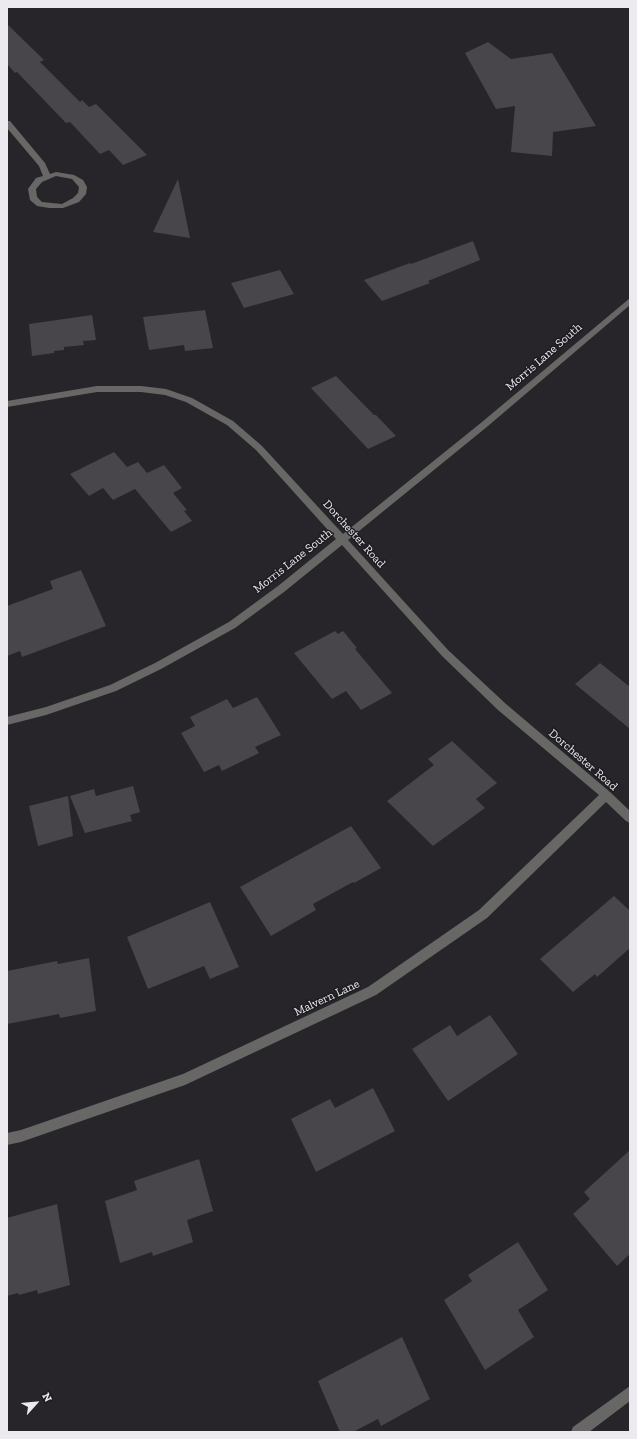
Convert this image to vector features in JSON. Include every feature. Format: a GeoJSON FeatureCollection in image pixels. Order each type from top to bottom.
{"type":"FeatureCollection","features":[{"type":"Feature","properties":{"kind":"street"},"geometry":{"type":"LineString","coordinates":[[7,123],[42,164],[47,176]]}},
{"type":"Feature","properties":{"kind":"street"},"geometry":{"type":"LineString","coordinates":[[66,174],[74,177],[83,187],[82,194],[76,200],[63,206],[49,206],[40,204],[33,198],[32,189],[40,180],[47,176],[66,174]]}},
{"type":"Feature","properties":{"kind":"street","name":"Morris Lane South"},"geometry":{"type":"LineString","coordinates":[[7,721],[46,711],[113,688],[158,666],[232,625],[485,424],[630,300]]}},
{"type":"Feature","properties":{"kind":"street","name":"Dorchester Road"},"geometry":{"type":"LineString","coordinates":[[7,404],[97,389],[141,389],[166,392],[189,400],[230,423],[260,448],[445,653],[502,707],[606,795],[630,818]]}},
{"type":"Feature","properties":{"kind":"street","name":"Malvern Lane"},"geometry":{"type":"LineString","coordinates":[[7,1139],[21,1136],[185,1079],[372,991],[483,914],[606,795]]}},
{"type":"Feature","properties":{"kind":"street"},"geometry":{"type":"LineString","coordinates":[[578,1432],[630,1393]]}},
{"type":"Feature","properties":{"kind":"building"},"geometry":{"type":"Polygon","coordinates":[[[7,24],[44,60],[40,62],[80,102],[82,100],[89,107],[96,104],[147,155],[123,165],[109,150],[100,154],[70,122],[66,123],[17,72],[15,73],[7,64],[7,24]]]}},
{"type":"Feature","properties":{"kind":"building"},"geometry":{"type":"Polygon","coordinates":[[[488,42],[511,59],[552,53],[596,126],[553,132],[552,156],[511,152],[515,106],[496,109],[465,53],[488,42]]]}},
{"type":"Feature","properties":{"kind":"building"},"geometry":{"type":"Polygon","coordinates":[[[178,179],[190,238],[153,232],[178,179]]]}},
{"type":"Feature","properties":{"kind":"building"},"geometry":{"type":"Polygon","coordinates":[[[473,241],[480,260],[428,281],[430,283],[382,301],[364,280],[410,263],[411,264],[473,241]]]}},
{"type":"Feature","properties":{"kind":"building"},"geometry":{"type":"Polygon","coordinates":[[[280,270],[294,294],[244,308],[231,283],[280,270]]]}},
{"type":"Feature","properties":{"kind":"building"},"geometry":{"type":"Polygon","coordinates":[[[205,310],[213,348],[185,351],[184,345],[149,350],[143,317],[205,310]]]}},
{"type":"Feature","properties":{"kind":"building"},"geometry":{"type":"Polygon","coordinates":[[[92,315],[96,340],[83,341],[84,345],[64,347],[64,350],[54,351],[54,353],[32,356],[29,324],[92,315]]]}},
{"type":"Feature","properties":{"kind":"building"},"geometry":{"type":"Polygon","coordinates":[[[336,376],[396,436],[368,449],[311,388],[336,376]]]}},
{"type":"Feature","properties":{"kind":"building"},"geometry":{"type":"Polygon","coordinates":[[[114,452],[127,467],[138,462],[147,473],[164,465],[182,488],[173,493],[187,510],[184,511],[192,521],[171,532],[135,489],[113,500],[103,488],[89,496],[70,474],[114,452]]]}},
{"type":"Feature","properties":{"kind":"building"},"geometry":{"type":"Polygon","coordinates":[[[81,570],[106,626],[22,657],[20,651],[7,656],[7,606],[53,589],[50,581],[81,570]]]}},
{"type":"Feature","properties":{"kind":"building"},"geometry":{"type":"Polygon","coordinates":[[[335,631],[338,634],[343,631],[357,648],[355,649],[392,693],[361,710],[346,691],[332,699],[294,653],[335,631]]]}},
{"type":"Feature","properties":{"kind":"building"},"geometry":{"type":"Polygon","coordinates":[[[600,663],[630,687],[630,729],[575,684],[600,663]]]}},
{"type":"Feature","properties":{"kind":"building"},"geometry":{"type":"Polygon","coordinates":[[[257,697],[281,735],[255,747],[259,753],[222,771],[219,765],[204,772],[181,733],[195,726],[190,717],[227,699],[233,708],[257,697]]]}},
{"type":"Feature","properties":{"kind":"building"},"geometry":{"type":"Polygon","coordinates":[[[452,741],[497,783],[476,799],[485,808],[433,846],[387,801],[434,765],[428,759],[452,741]]]}},
{"type":"Feature","properties":{"kind":"building"},"geometry":{"type":"Polygon","coordinates":[[[133,786],[140,812],[130,815],[132,821],[85,833],[70,796],[94,789],[96,796],[133,786]]]}},
{"type":"Feature","properties":{"kind":"building"},"geometry":{"type":"Polygon","coordinates":[[[68,796],[73,836],[38,846],[29,806],[68,796]]]}},
{"type":"Feature","properties":{"kind":"building"},"geometry":{"type":"Polygon","coordinates":[[[351,826],[381,868],[313,904],[316,910],[271,936],[240,887],[351,826]]]}},
{"type":"Feature","properties":{"kind":"building"},"geometry":{"type":"Polygon","coordinates":[[[614,896],[630,911],[630,948],[597,977],[595,974],[573,992],[540,959],[614,896]]]}},
{"type":"Feature","properties":{"kind":"building"},"geometry":{"type":"Polygon","coordinates":[[[210,902],[239,967],[210,979],[204,966],[148,989],[127,937],[210,902]]]}},
{"type":"Feature","properties":{"kind":"building"},"geometry":{"type":"Polygon","coordinates":[[[89,958],[96,1011],[60,1018],[59,1014],[7,1024],[7,971],[57,961],[58,964],[89,958]]]}},
{"type":"Feature","properties":{"kind":"building"},"geometry":{"type":"Polygon","coordinates":[[[490,1015],[518,1054],[448,1101],[412,1049],[450,1025],[457,1036],[490,1015]]]}},
{"type":"Feature","properties":{"kind":"building"},"geometry":{"type":"Polygon","coordinates":[[[373,1088],[395,1131],[316,1172],[291,1119],[330,1099],[335,1108],[373,1088]]]}},
{"type":"Feature","properties":{"kind":"building"},"geometry":{"type":"Polygon","coordinates":[[[630,1150],[630,1254],[617,1266],[573,1214],[590,1199],[584,1192],[630,1150]]]}},
{"type":"Feature","properties":{"kind":"building"},"geometry":{"type":"Polygon","coordinates":[[[199,1159],[213,1211],[187,1220],[193,1242],[153,1256],[152,1252],[120,1263],[105,1201],[137,1190],[134,1181],[199,1159]]]}},
{"type":"Feature","properties":{"kind":"building"},"geometry":{"type":"Polygon","coordinates":[[[57,1204],[70,1285],[38,1294],[37,1290],[19,1295],[18,1293],[7,1296],[7,1218],[57,1204]]]}},
{"type":"Feature","properties":{"kind":"building"},"geometry":{"type":"Polygon","coordinates":[[[518,1242],[548,1290],[518,1310],[534,1337],[485,1370],[444,1300],[472,1281],[468,1275],[518,1242]]]}},
{"type":"Feature","properties":{"kind":"building"},"geometry":{"type":"Polygon","coordinates":[[[402,1337],[430,1399],[381,1426],[378,1419],[353,1432],[340,1432],[318,1381],[402,1337]]]}}]}
